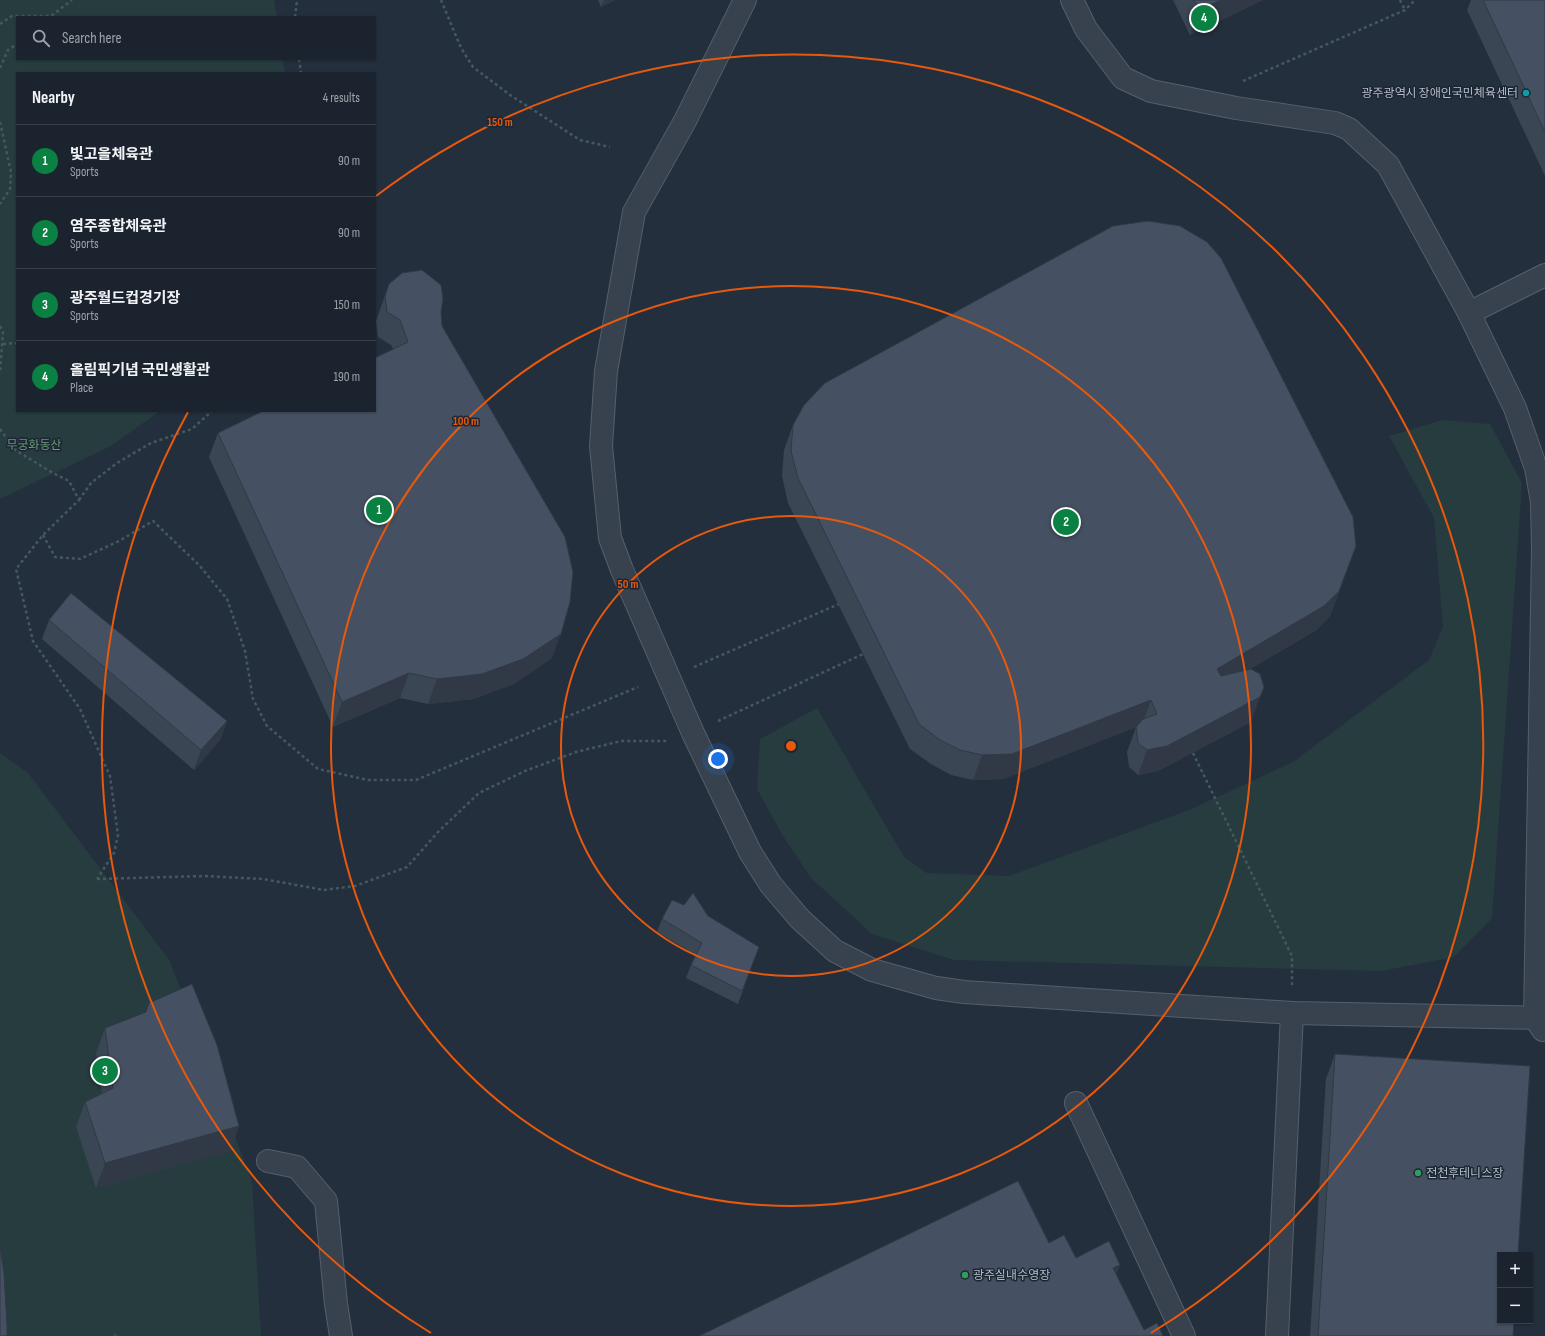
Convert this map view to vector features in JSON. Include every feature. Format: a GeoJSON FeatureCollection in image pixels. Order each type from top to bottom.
{"type":"FeatureCollection","features":[{"type":"Feature","properties":{"kind":"street"},"geometry":{"type":"LineString","coordinates":[[745,0],[685,121],[634,212],[606,371],[601,446],[610,538],[622,570],[693,733],[750,852],[771,885],[800,919],[835,951],[872,970],[936,988],[964,992],[1292,1013],[1542,1023],[1542,502],[1536,468],[1515,408],[1469,313],[1388,165],[1349,129],[1335,123],[1236,108],[1151,91],[1123,78],[1086,29],[1072,0]]}},
{"type":"Feature","properties":{"kind":"street"},"geometry":{"type":"LineString","coordinates":[[1469,313],[1545,275]]}},
{"type":"Feature","properties":{"kind":"street"},"geometry":{"type":"LineString","coordinates":[[1277,1336],[1292,1013]]}},
{"type":"Feature","properties":{"kind":"street"},"geometry":{"type":"LineString","coordinates":[[1076,1103],[1184,1336]]}},
{"type":"Feature","properties":{"kind":"street"},"geometry":{"type":"LineString","coordinates":[[268,1161],[297,1167],[326,1201],[336,1304],[341,1336]]}},
{"type":"Feature","properties":{"kind":"path"},"geometry":{"type":"LineString","coordinates":[[52,16],[72,0]]}},
{"type":"Feature","properties":{"kind":"path"},"geometry":{"type":"LineString","coordinates":[[295,16],[297,0]]}},
{"type":"Feature","properties":{"kind":"path"},"geometry":{"type":"LineString","coordinates":[[441,0],[461,48],[473,67],[510,95],[580,140],[610,147]]}},
{"type":"Feature","properties":{"kind":"path"},"geometry":{"type":"LineString","coordinates":[[1400,0],[1405,10]]}},
{"type":"Feature","properties":{"kind":"path"},"geometry":{"type":"LineString","coordinates":[[1239,83],[1405,10],[1415,0]]}},
{"type":"Feature","properties":{"kind":"path"},"geometry":{"type":"LineString","coordinates":[[0,24],[12,16],[16,16]]}},
{"type":"Feature","properties":{"kind":"path"},"geometry":{"type":"LineString","coordinates":[[0,68],[8,50],[16,45]]}},
{"type":"Feature","properties":{"kind":"path"},"geometry":{"type":"LineString","coordinates":[[299,60],[301,72]]}},
{"type":"Feature","properties":{"kind":"path"},"geometry":{"type":"LineString","coordinates":[[0,122],[10,172],[10,189],[0,204]]}},
{"type":"Feature","properties":{"kind":"path"},"geometry":{"type":"LineString","coordinates":[[0,326],[3,332],[0,373]]}},
{"type":"Feature","properties":{"kind":"path"},"geometry":{"type":"LineString","coordinates":[[3,344],[16,343]]}},
{"type":"Feature","properties":{"kind":"path"},"geometry":{"type":"LineString","coordinates":[[211,412],[192,429],[151,443],[116,463],[91,483],[79,500],[43,535],[16,569],[33,641],[80,709],[110,776],[118,835],[114,853],[97,879],[204,876],[263,879],[324,890],[355,886],[407,867],[438,832],[479,793],[525,770],[576,752],[621,742],[666,741],[693,733],[863,654]]}},
{"type":"Feature","properties":{"kind":"path"},"geometry":{"type":"LineString","coordinates":[[0,429],[15,450],[69,481],[79,500]]}},
{"type":"Feature","properties":{"kind":"path"},"geometry":{"type":"LineString","coordinates":[[43,535],[54,557],[80,559],[119,541],[153,521],[200,565],[227,599],[245,651],[253,699],[267,726],[318,769],[368,780],[416,780],[638,687]]}},
{"type":"Feature","properties":{"kind":"path"},"geometry":{"type":"LineString","coordinates":[[691,669],[839,604]]}},
{"type":"Feature","properties":{"kind":"path"},"geometry":{"type":"LineString","coordinates":[[1193,753],[1292,956],[1292,1013]]}},
{"type":"Feature","properties":{"kind":"green space","name":"무궁화동산"},"geometry":{"type":"Polygon","coordinates":[[[0,0],[274,0],[277,16],[16,16],[16,60],[283,60],[285,72],[16,72],[16,412],[159,412],[111,446],[0,499],[0,0]]]}},
{"type":"Feature","properties":{"kind":"green space"},"geometry":{"type":"Polygon","coordinates":[[[1442,420],[1490,424],[1522,483],[1492,918],[1454,957],[1381,971],[954,960],[872,934],[811,878],[783,836],[757,789],[760,739],[817,708],[904,857],[927,873],[1009,876],[1189,810],[1293,762],[1429,660],[1443,627],[1434,518],[1389,436],[1442,420]]]}},
{"type":"Feature","properties":{"kind":"green space"},"geometry":{"type":"Polygon","coordinates":[[[0,753],[28,773],[170,961],[252,1182],[261,1336],[0,1336],[0,753]]]}},
{"type":"Feature","properties":{"kind":"building"},"geometry":{"type":"Polygon","coordinates":[[[1194,0],[1221,0],[1199,10],[1194,0]]]}},
{"type":"Feature","properties":{"kind":"building"},"geometry":{"type":"Polygon","coordinates":[[[1483,0],[1545,0],[1545,132],[1483,0]]]}},
{"type":"Feature","properties":{"kind":"building"},"geometry":{"type":"Polygon","coordinates":[[[1148,221],[1180,226],[1207,242],[1221,258],[1353,517],[1356,546],[1339,591],[1324,606],[1217,669],[1221,676],[1251,669],[1260,674],[1264,687],[1260,697],[1167,746],[1147,750],[1138,743],[1136,727],[1143,719],[1157,714],[1151,700],[1012,754],[982,755],[960,750],[940,740],[919,724],[798,478],[791,451],[793,425],[804,405],[825,383],[1113,226],[1148,221]]]}},
{"type":"Feature","properties":{"kind":"building"},"geometry":{"type":"Polygon","coordinates":[[[422,270],[441,285],[443,299],[441,312],[442,326],[565,537],[573,572],[570,602],[561,634],[523,659],[482,674],[437,679],[409,673],[342,702],[218,433],[261,412],[376,412],[376,358],[408,342],[400,320],[387,312],[385,296],[389,284],[402,273],[422,270]]]}},
{"type":"Feature","properties":{"kind":"building"},"geometry":{"type":"Polygon","coordinates":[[[71,593],[227,721],[201,750],[49,620],[71,593]]]}},
{"type":"Feature","properties":{"kind":"building"},"geometry":{"type":"Polygon","coordinates":[[[693,893],[708,916],[759,947],[742,991],[691,965],[702,943],[662,919],[672,900],[684,905],[693,893]]]}},
{"type":"Feature","properties":{"kind":"building"},"geometry":{"type":"Polygon","coordinates":[[[192,984],[217,1045],[239,1126],[105,1163],[85,1102],[113,1088],[105,1028],[146,1012],[149,1003],[192,984]]]}},
{"type":"Feature","properties":{"kind":"building","name":"전천후테니스장"},"geometry":{"type":"Polygon","coordinates":[[[1335,1054],[1530,1066],[1518,1252],[1497,1252],[1497,1324],[1514,1324],[1513,1336],[1318,1336],[1335,1054]]]}},
{"type":"Feature","properties":{"kind":"building","name":"광주실내수영장"},"geometry":{"type":"Polygon","coordinates":[[[1018,1181],[1049,1243],[1064,1235],[1076,1258],[1109,1241],[1120,1265],[1113,1268],[1144,1330],[1157,1323],[1163,1336],[699,1336],[1018,1181]]]}},
{"type":"Feature","properties":{"kind":"building"},"geometry":{"type":"Polygon","coordinates":[[[0,1246],[4,1273],[7,1336],[0,1336],[0,1246]]]}},
{"type":"Feature","properties":{"kind":"building"},"geometry":{"type":"Polygon","coordinates":[[[113,1333],[121,1336],[113,1336],[113,1333]]]}},
{"type":"Feature","properties":{"kind":"place","name":"올림픽기념 국민생활관"},"geometry":{"type":"Point","coordinates":[1204,18]}},
{"type":"Feature","properties":{"kind":"place","name":"광주광역시 장애인국민체육센터"},"geometry":{"type":"Point","coordinates":[1526,93]}},
{"type":"Feature","properties":{"kind":"place","name":"빛고을체육관"},"geometry":{"type":"Point","coordinates":[379,510]}},
{"type":"Feature","properties":{"kind":"place","name":"염주종합체육관"},"geometry":{"type":"Point","coordinates":[1066,522]}},
{"type":"Feature","properties":{"kind":"place","name":"광주월드컵경기장"},"geometry":{"type":"Point","coordinates":[105,1071]}},
{"type":"Feature","properties":{"kind":"place","name":"전천후테니스장"},"geometry":{"type":"Point","coordinates":[1418,1173]}},
{"type":"Feature","properties":{"kind":"place","name":"광주실내수영장"},"geometry":{"type":"Point","coordinates":[965,1275]}}]}
